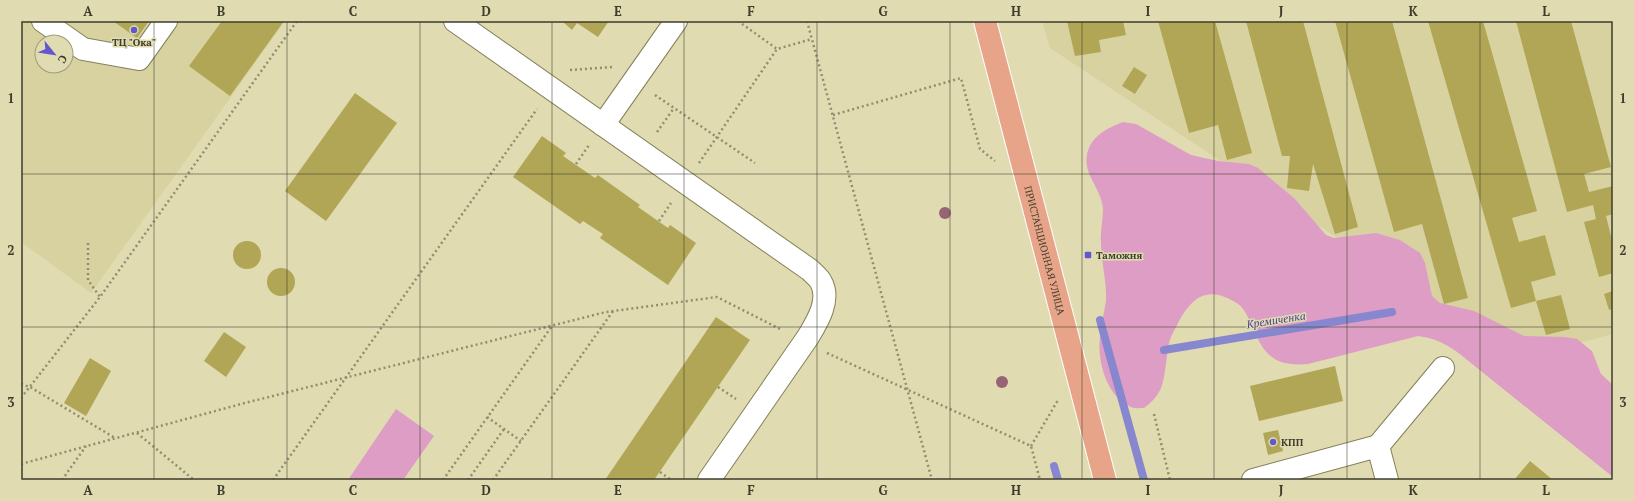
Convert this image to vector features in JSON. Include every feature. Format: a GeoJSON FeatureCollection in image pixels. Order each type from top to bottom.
{"type":"FeatureCollection","features":[{"type":"Feature","properties":{"kind":"main road","name":"ПРИСТАНЦИОННАЯ УЛИЦА"},"geometry":{"type":"LineString","coordinates":[[985,21],[1105,480]]}},
{"type":"Feature","properties":{"kind":"lane"},"geometry":{"type":"LineString","coordinates":[[43,21],[83,49],[139,58],[166,21]]}},
{"type":"Feature","properties":{"kind":"lane"},"geometry":{"type":"LineString","coordinates":[[455,21],[552,89],[598,132],[643,153],[810,270],[821,281],[825,293],[823,306],[817,321],[709,480]]}},
{"type":"Feature","properties":{"kind":"lane"},"geometry":{"type":"LineString","coordinates":[[598,132],[676,21]]}},
{"type":"Feature","properties":{"kind":"lane"},"geometry":{"type":"LineString","coordinates":[[1253,480],[1378,446],[1443,368]]}},
{"type":"Feature","properties":{"kind":"lane"},"geometry":{"type":"LineString","coordinates":[[1378,446],[1387,480]]}},
{"type":"Feature","properties":{"kind":"path"},"geometry":{"type":"LineString","coordinates":[[21,398],[100,296],[297,21]]}},
{"type":"Feature","properties":{"kind":"path"},"geometry":{"type":"LineString","coordinates":[[738,21],[777,48]]}},
{"type":"Feature","properties":{"kind":"path"},"geometry":{"type":"LineString","coordinates":[[807,21],[932,480]]}},
{"type":"Feature","properties":{"kind":"path"},"geometry":{"type":"LineString","coordinates":[[686,183],[777,48],[812,39]]}},
{"type":"Feature","properties":{"kind":"path"},"geometry":{"type":"LineString","coordinates":[[833,115],[961,78],[980,149]]}},
{"type":"Feature","properties":{"kind":"path"},"geometry":{"type":"LineString","coordinates":[[273,480],[552,89]]}},
{"type":"Feature","properties":{"kind":"path"},"geometry":{"type":"LineString","coordinates":[[643,153],[674,108]]}},
{"type":"Feature","properties":{"kind":"path"},"geometry":{"type":"LineString","coordinates":[[576,164],[598,132]]}},
{"type":"Feature","properties":{"kind":"path"},"geometry":{"type":"LineString","coordinates":[[659,221],[671,202]]}},
{"type":"Feature","properties":{"kind":"path"},"geometry":{"type":"LineString","coordinates":[[88,243],[88,280],[100,296]]}},
{"type":"Feature","properties":{"kind":"path"},"geometry":{"type":"LineString","coordinates":[[21,464],[136,432],[613,311],[717,296],[804,342],[908,391],[1031,446],[1040,480]]}},
{"type":"Feature","properties":{"kind":"path"},"geometry":{"type":"LineString","coordinates":[[493,480],[613,311]]}},
{"type":"Feature","properties":{"kind":"path"},"geometry":{"type":"LineString","coordinates":[[443,480],[552,326]]}},
{"type":"Feature","properties":{"kind":"path"},"geometry":{"type":"LineString","coordinates":[[21,384],[30,387],[116,438]]}},
{"type":"Feature","properties":{"kind":"path"},"geometry":{"type":"LineString","coordinates":[[718,387],[742,403]]}},
{"type":"Feature","properties":{"kind":"path"},"geometry":{"type":"LineString","coordinates":[[1154,414],[1170,480]]}},
{"type":"Feature","properties":{"kind":"path"},"geometry":{"type":"LineString","coordinates":[[487,417],[521,441]]}},
{"type":"Feature","properties":{"kind":"path"},"geometry":{"type":"LineString","coordinates":[[468,480],[504,429]]}},
{"type":"Feature","properties":{"kind":"path"},"geometry":{"type":"LineString","coordinates":[[136,432],[194,480]]}},
{"type":"Feature","properties":{"kind":"path"},"geometry":{"type":"LineString","coordinates":[[62,480],[87,446]]}},
{"type":"Feature","properties":{"kind":"path"},"geometry":{"type":"LineString","coordinates":[[660,472],[671,480]]}},
{"type":"Feature","properties":{"kind":"shaded area"},"geometry":{"type":"Polygon","coordinates":[[[21,21],[285,21],[91,293],[21,242],[21,21]]]}},
{"type":"Feature","properties":{"kind":"shaded area"},"geometry":{"type":"Polygon","coordinates":[[[1042,21],[1613,21],[1613,334],[1520,359],[1050,48],[1042,21]]]}},
{"type":"Feature","properties":{"kind":"shaded area"},"geometry":{"type":"Polygon","coordinates":[[[1123,122],[1136,124],[1191,155],[1218,161],[1249,164],[1258,168],[1295,199],[1326,235],[1334,238],[1376,233],[1400,240],[1420,253],[1425,263],[1432,296],[1440,303],[1474,311],[1524,336],[1565,337],[1577,339],[1592,351],[1601,374],[1613,385],[1613,477],[1461,355],[1441,342],[1418,336],[1308,364],[1286,363],[1278,361],[1265,350],[1255,334],[1243,308],[1225,297],[1217,295],[1209,294],[1202,296],[1190,305],[1184,312],[1172,334],[1161,388],[1154,400],[1144,408],[1132,408],[1121,401],[1114,394],[1109,385],[1100,356],[1100,332],[1106,301],[1106,286],[1101,239],[1103,209],[1100,195],[1090,176],[1086,162],[1089,149],[1095,138],[1105,130],[1123,122]]]}},
{"type":"Feature","properties":{"kind":"shaded area"},"geometry":{"type":"Polygon","coordinates":[[[396,409],[434,436],[403,480],[348,480],[396,409]]]}},
{"type":"Feature","properties":{"kind":"building","name":"ТЦ \"Ока\""},"geometry":{"type":"Polygon","coordinates":[[[113,21],[149,21],[137,38],[113,21]]]}},
{"type":"Feature","properties":{"kind":"building"},"geometry":{"type":"Polygon","coordinates":[[[222,21],[284,21],[230,96],[189,66],[222,21]]]}},
{"type":"Feature","properties":{"kind":"building"},"geometry":{"type":"Polygon","coordinates":[[[562,21],[609,21],[598,37],[577,23],[572,30],[562,21]]]}},
{"type":"Feature","properties":{"kind":"building"},"geometry":{"type":"Polygon","coordinates":[[[1067,21],[1123,21],[1126,35],[1099,40],[1101,52],[1075,56],[1067,21]]]}},
{"type":"Feature","properties":{"kind":"building"},"geometry":{"type":"Polygon","coordinates":[[[1158,21],[1215,21],[1252,153],[1227,160],[1218,125],[1189,133],[1158,21]]]}},
{"type":"Feature","properties":{"kind":"building"},"geometry":{"type":"Polygon","coordinates":[[[1246,21],[1303,21],[1358,227],[1335,234],[1313,164],[1309,191],[1287,188],[1290,156],[1282,156],[1246,21]]]}},
{"type":"Feature","properties":{"kind":"building"},"geometry":{"type":"Polygon","coordinates":[[[1335,21],[1392,21],[1468,298],[1444,304],[1422,224],[1394,232],[1335,21]]]}},
{"type":"Feature","properties":{"kind":"building"},"geometry":{"type":"Polygon","coordinates":[[[1428,21],[1483,21],[1537,211],[1512,218],[1519,242],[1545,235],[1556,275],[1531,282],[1536,301],[1511,308],[1428,21]]]}},
{"type":"Feature","properties":{"kind":"building"},"geometry":{"type":"Polygon","coordinates":[[[1516,21],[1571,21],[1611,167],[1584,174],[1589,192],[1613,186],[1613,214],[1606,216],[1611,236],[1613,236],[1613,273],[1599,277],[1584,222],[1596,219],[1593,205],[1567,212],[1516,21]]]}},
{"type":"Feature","properties":{"kind":"building"},"geometry":{"type":"Polygon","coordinates":[[[1134,67],[1147,75],[1135,94],[1122,86],[1134,67]]]}},
{"type":"Feature","properties":{"kind":"building"},"geometry":{"type":"Polygon","coordinates":[[[355,93],[397,123],[326,221],[285,191],[355,93]]]}},
{"type":"Feature","properties":{"kind":"building"},"geometry":{"type":"Polygon","coordinates":[[[542,136],[566,153],[563,156],[595,178],[598,175],[640,205],[638,207],[668,228],[670,225],[696,243],[668,285],[600,238],[603,234],[583,221],[580,224],[513,177],[542,136]]]}},
{"type":"Feature","properties":{"kind":"building"},"geometry":{"type":"Polygon","coordinates":[[[247,241],[257,245],[261,255],[257,265],[247,269],[237,265],[233,255],[237,245],[247,241]]]}},
{"type":"Feature","properties":{"kind":"building"},"geometry":{"type":"Polygon","coordinates":[[[281,268],[291,272],[295,282],[291,292],[281,296],[271,292],[267,282],[271,272],[281,268]]]}},
{"type":"Feature","properties":{"kind":"building"},"geometry":{"type":"Polygon","coordinates":[[[1613,291],[1613,309],[1609,310],[1604,294],[1613,291]]]}},
{"type":"Feature","properties":{"kind":"building"},"geometry":{"type":"Polygon","coordinates":[[[1561,295],[1570,329],[1546,335],[1536,301],[1561,295]]]}},
{"type":"Feature","properties":{"kind":"building"},"geometry":{"type":"Polygon","coordinates":[[[716,317],[750,340],[654,480],[605,480],[716,317]]]}},
{"type":"Feature","properties":{"kind":"building"},"geometry":{"type":"Polygon","coordinates":[[[224,332],[246,347],[226,377],[204,361],[224,332]]]}},
{"type":"Feature","properties":{"kind":"building"},"geometry":{"type":"Polygon","coordinates":[[[90,358],[111,371],[86,416],[64,403],[90,358]]]}},
{"type":"Feature","properties":{"kind":"building"},"geometry":{"type":"Polygon","coordinates":[[[1335,366],[1343,401],[1259,421],[1250,386],[1335,366]]]}},
{"type":"Feature","properties":{"kind":"building","name":"КПП"},"geometry":{"type":"Polygon","coordinates":[[[1278,430],[1283,451],[1268,455],[1263,433],[1278,430]]]}},
{"type":"Feature","properties":{"kind":"building"},"geometry":{"type":"Polygon","coordinates":[[[1530,461],[1553,480],[1514,480],[1530,461]]]}},
{"type":"Feature","properties":{"kind":"waterway","name":"Кремиченка"},"geometry":{"type":"LineString","coordinates":[[1164,350],[1392,312]]}},
{"type":"Feature","properties":{"kind":"waterway"},"geometry":{"type":"LineString","coordinates":[[1100,320],[1144,480]]}},
{"type":"Feature","properties":{"kind":"waterway"},"geometry":{"type":"LineString","coordinates":[[1054,466],[1058,480]]}},
{"type":"Feature","properties":{"kind":"place","name":"ТЦ \"Ока\""},"geometry":{"type":"Point","coordinates":[134,30]}},
{"type":"Feature","properties":{"kind":"place","name":"Таможня"},"geometry":{"type":"Point","coordinates":[1088,255]}},
{"type":"Feature","properties":{"kind":"place","name":"КПП"},"geometry":{"type":"Point","coordinates":[1273,442]}}]}
